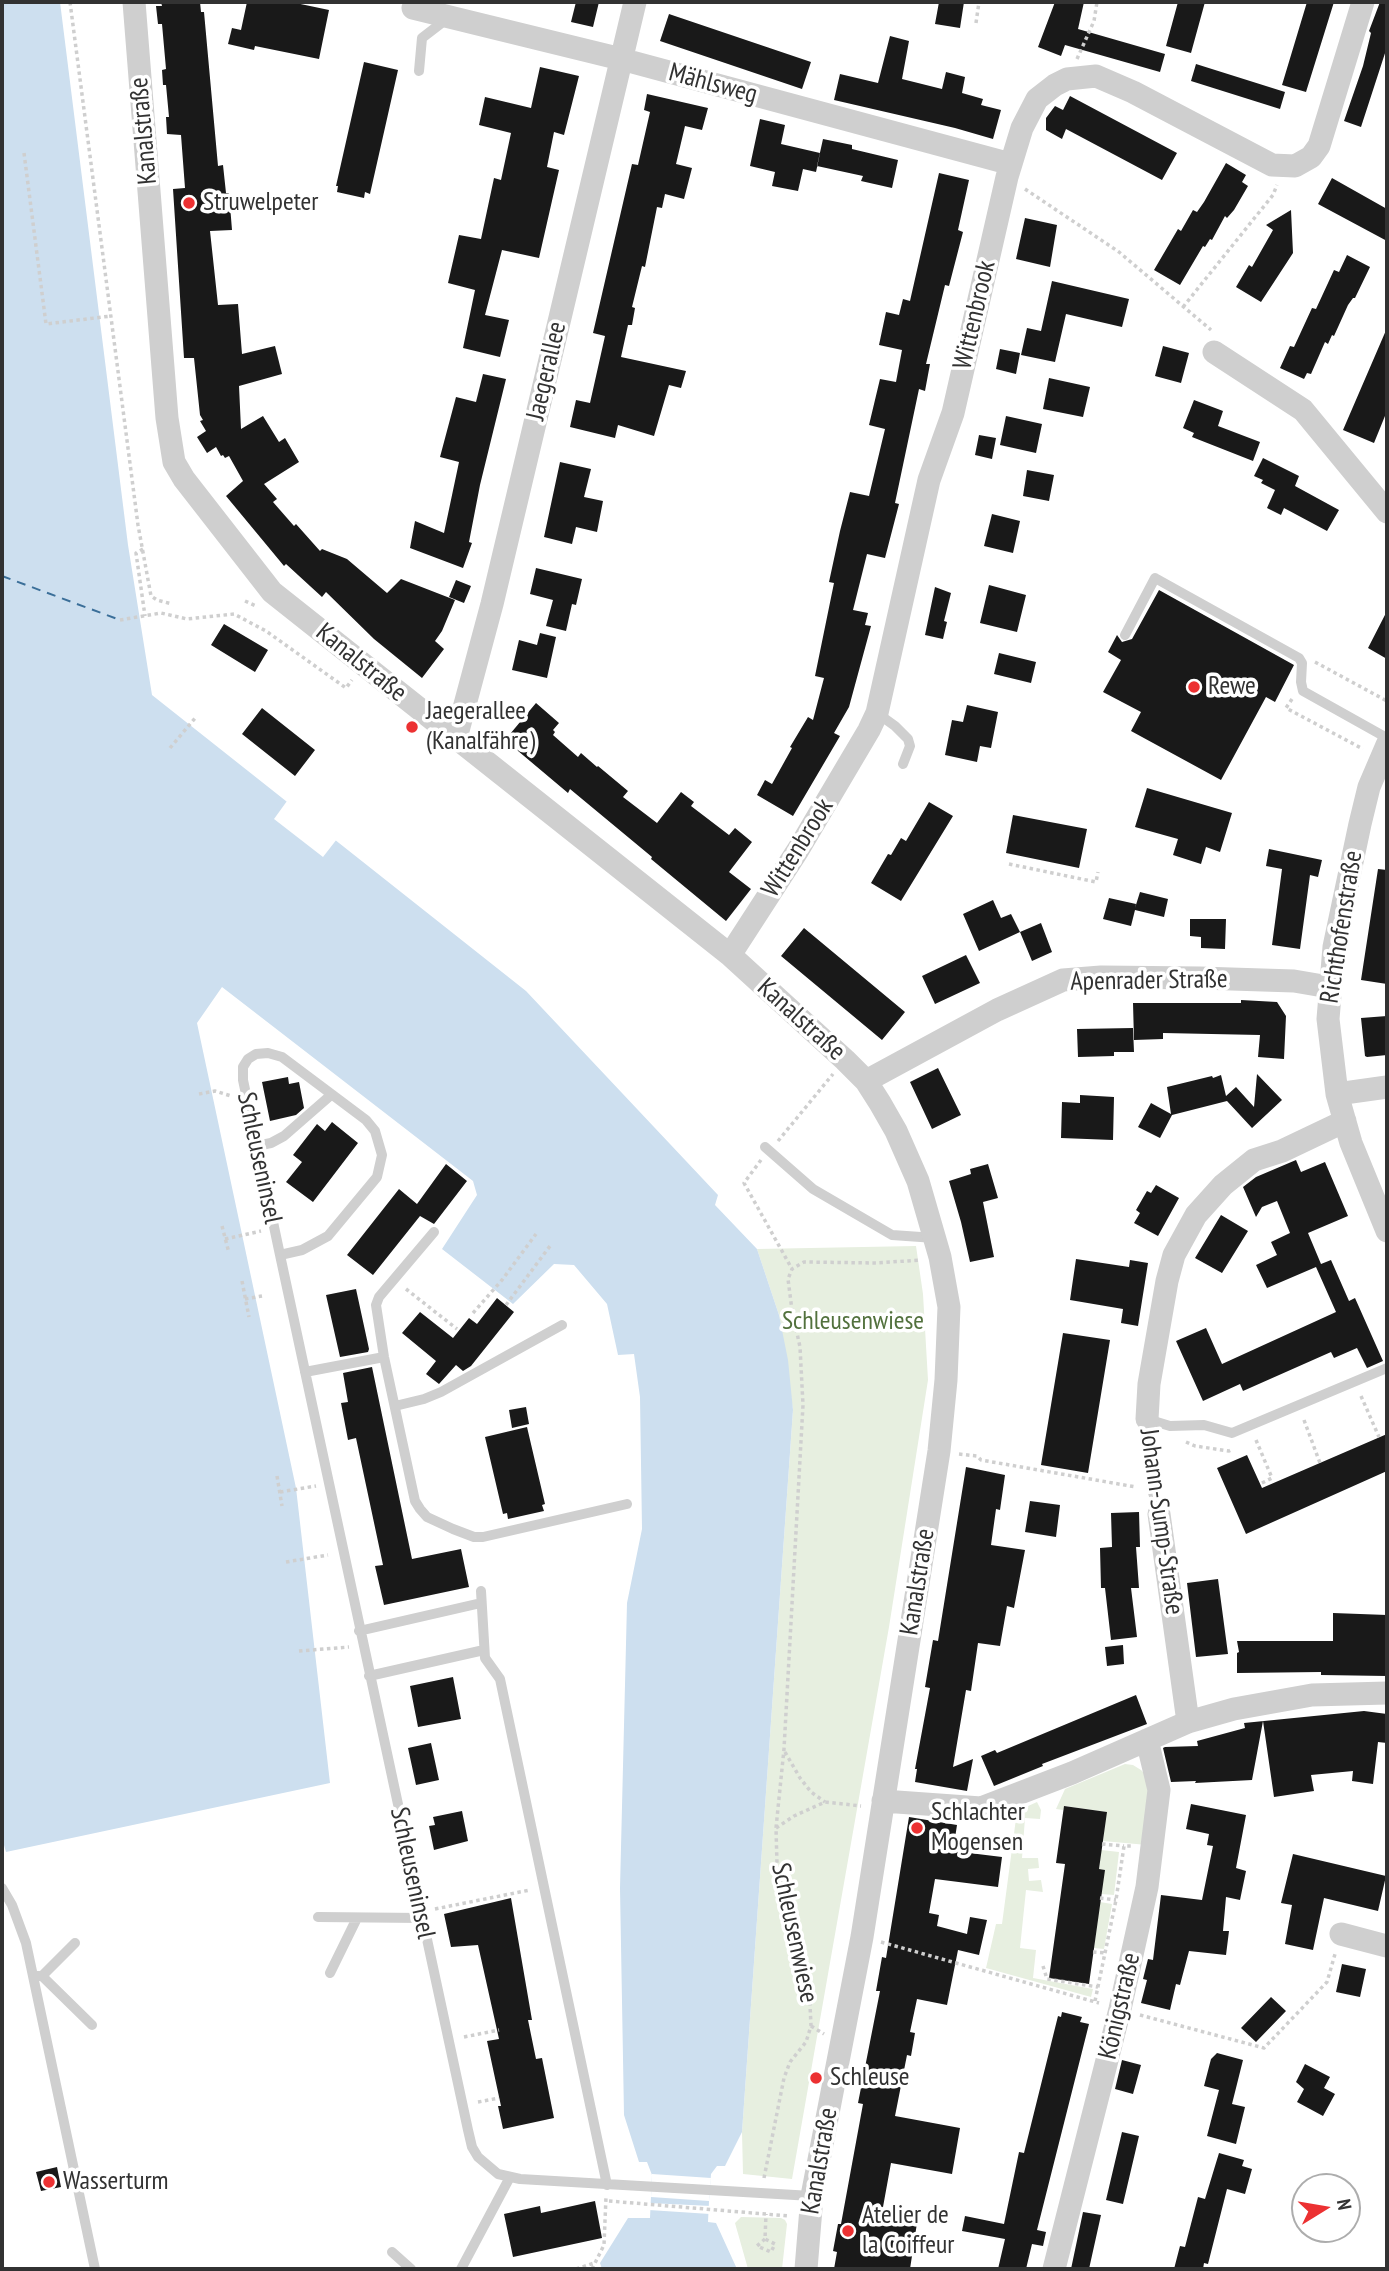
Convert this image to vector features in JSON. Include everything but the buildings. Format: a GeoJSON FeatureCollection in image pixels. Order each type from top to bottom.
{"type":"FeatureCollection","features":[{"type":"Feature","properties":{"kind":"street","name":"Kanalstraße"},"geometry":{"type":"LineString","coordinates":[[134,2],[167,418],[174,462],[184,479],[272,592],[730,955],[866,1081],[896,1131],[918,1181],[937,1248],[949,1307],[939,1451],[862,1937],[810,2207],[806,2269]]}},
{"type":"Feature","properties":{"kind":"street","name":"Jaegerallee"},"geometry":{"type":"LineString","coordinates":[[456,738],[492,604],[635,2]]}},
{"type":"Feature","properties":{"kind":"street"},"geometry":{"type":"LineString","coordinates":[[1067,79],[1096,76],[1133,92],[1262,160],[1285,167],[1295,166],[1305,162],[1318,146],[1363,2]]}},
{"type":"Feature","properties":{"kind":"street","name":"Mählsweg"},"geometry":{"type":"LineString","coordinates":[[413,8],[621,59],[1009,170]]}},
{"type":"Feature","properties":{"kind":"street","name":"Wittenbrook"},"geometry":{"type":"LineString","coordinates":[[730,955],[798,850],[877,713],[929,480],[953,413],[1009,170],[1022,128],[1037,99],[1067,79]]}},
{"type":"Feature","properties":{"kind":"street"},"geometry":{"type":"LineString","coordinates":[[1214,352],[1303,410],[1387,512]]}},
{"type":"Feature","properties":{"kind":"street","name":"Richthofenstraße"},"geometry":{"type":"LineString","coordinates":[[1385,746],[1369,787],[1334,947],[1329,987],[1328,1030],[1337,1094],[1387,1231]]}},
{"type":"Feature","properties":{"kind":"street","name":"Apenrader Straße"},"geometry":{"type":"LineString","coordinates":[[866,1081],[997,1010],[1063,980],[1101,977],[1200,978],[1294,981],[1329,987]]}},
{"type":"Feature","properties":{"kind":"street"},"geometry":{"type":"LineString","coordinates":[[1337,1094],[1387,1087]]}},
{"type":"Feature","properties":{"kind":"street","name":"Johann-Sump-Straße"},"geometry":{"type":"LineString","coordinates":[[1147,1419],[1149,1384],[1167,1281],[1174,1255],[1196,1215],[1223,1185],[1254,1160],[1282,1151],[1345,1121]]}},
{"type":"Feature","properties":{"kind":"street","name":"Johann-Sump-Straße"},"geometry":{"type":"LineString","coordinates":[[1158,1514],[1188,1723]]}},
{"type":"Feature","properties":{"kind":"street"},"geometry":{"type":"LineString","coordinates":[[883,1801],[981,1808],[1072,1773],[1188,1723],[1234,1709],[1280,1699],[1344,1693],[1387,1693]]}},
{"type":"Feature","properties":{"kind":"street","name":"Königstraße"},"geometry":{"type":"LineString","coordinates":[[1054,2269],[1120,2009],[1147,1887],[1159,1790],[1147,1740]]}},
{"type":"Feature","properties":{"kind":"street"},"geometry":{"type":"LineString","coordinates":[[1341,1934],[1387,1946]]}},
{"type":"Feature","properties":{"kind":"lane"},"geometry":{"type":"LineString","coordinates":[[419,71],[422,38],[450,17]]}},
{"type":"Feature","properties":{"kind":"lane"},"geometry":{"type":"LineString","coordinates":[[1125,635],[1155,579],[1299,658],[1302,663],[1303,691],[1385,746]]}},
{"type":"Feature","properties":{"kind":"lane"},"geometry":{"type":"LineString","coordinates":[[877,713],[908,739],[910,746],[903,764]]}},
{"type":"Feature","properties":{"kind":"lane","name":"Schleuseninsel"},"geometry":{"type":"LineString","coordinates":[[280,1255],[302,1250],[328,1236],[377,1177],[382,1155],[374,1131],[366,1120],[282,1057],[268,1053],[256,1054],[248,1059],[243,1067],[243,1080],[256,1146],[472,2147],[478,2157],[498,2174],[510,2177],[761,2194],[810,2207]]}},
{"type":"Feature","properties":{"kind":"lane"},"geometry":{"type":"LineString","coordinates":[[256,1146],[271,1143],[284,1136],[331,1095]]}},
{"type":"Feature","properties":{"kind":"lane"},"geometry":{"type":"LineString","coordinates":[[765,1147],[813,1189],[892,1235],[937,1248]]}},
{"type":"Feature","properties":{"kind":"lane"},"geometry":{"type":"LineString","coordinates":[[433,1232],[379,1297],[376,1305],[384,1357],[415,1500],[427,1517],[453,1530],[483,1537],[627,1504]]}},
{"type":"Feature","properties":{"kind":"lane"},"geometry":{"type":"LineString","coordinates":[[395,1406],[442,1392],[562,1325]]}},
{"type":"Feature","properties":{"kind":"lane"},"geometry":{"type":"LineString","coordinates":[[305,1372],[384,1357]]}},
{"type":"Feature","properties":{"kind":"lane"},"geometry":{"type":"LineString","coordinates":[[1147,1419],[1170,1426],[1204,1425],[1232,1433],[1387,1368]]}},
{"type":"Feature","properties":{"kind":"lane","name":"Johann-Sump-Straße"},"geometry":{"type":"LineString","coordinates":[[1147,1419],[1152,1489],[1158,1514]]}},
{"type":"Feature","properties":{"kind":"lane"},"geometry":{"type":"LineString","coordinates":[[481,1591],[485,1658],[500,1679],[607,2185]]}},
{"type":"Feature","properties":{"kind":"lane"},"geometry":{"type":"LineString","coordinates":[[359,1631],[481,1604]]}},
{"type":"Feature","properties":{"kind":"lane"},"geometry":{"type":"LineString","coordinates":[[369,1676],[484,1650]]}},
{"type":"Feature","properties":{"kind":"lane"},"geometry":{"type":"LineString","coordinates":[[2,1888],[20,1923],[38,1976],[95,2269]]}},
{"type":"Feature","properties":{"kind":"lane"},"geometry":{"type":"LineString","coordinates":[[318,1917],[421,1915]]}},
{"type":"Feature","properties":{"kind":"lane"},"geometry":{"type":"LineString","coordinates":[[330,1973],[357,1918]]}},
{"type":"Feature","properties":{"kind":"lane"},"geometry":{"type":"LineString","coordinates":[[38,1976],[75,1942]]}},
{"type":"Feature","properties":{"kind":"lane"},"geometry":{"type":"LineString","coordinates":[[38,1976],[92,2025]]}},
{"type":"Feature","properties":{"kind":"lane"},"geometry":{"type":"LineString","coordinates":[[461,2269],[510,2177]]}},
{"type":"Feature","properties":{"kind":"lane"},"geometry":{"type":"LineString","coordinates":[[392,2252],[411,2269]]}},
{"type":"Feature","properties":{"kind":"path"},"geometry":{"type":"LineString","coordinates":[[70,2],[133,489],[151,596],[172,604]]}},
{"type":"Feature","properties":{"kind":"path"},"geometry":{"type":"LineString","coordinates":[[976,23],[979,2]]}},
{"type":"Feature","properties":{"kind":"path"},"geometry":{"type":"LineString","coordinates":[[1067,79],[1091,29],[1097,2]]}},
{"type":"Feature","properties":{"kind":"path"},"geometry":{"type":"LineString","coordinates":[[24,153],[46,324],[111,316]]}},
{"type":"Feature","properties":{"kind":"path"},"geometry":{"type":"LineString","coordinates":[[1183,307],[1273,195],[1285,167]]}},
{"type":"Feature","properties":{"kind":"path"},"geometry":{"type":"LineString","coordinates":[[1009,170],[1119,252],[1223,340],[1214,352]]}},
{"type":"Feature","properties":{"kind":"path"},"geometry":{"type":"LineString","coordinates":[[144,549],[136,553],[145,615]]}},
{"type":"Feature","properties":{"kind":"path"},"geometry":{"type":"LineString","coordinates":[[120,620],[161,613],[187,618],[234,614],[265,631],[346,688],[352,680]]}},
{"type":"Feature","properties":{"kind":"path"},"geometry":{"type":"LineString","coordinates":[[1385,746],[1286,708],[1312,661],[1387,701]]}},
{"type":"Feature","properties":{"kind":"path"},"geometry":{"type":"LineString","coordinates":[[170,748],[195,717]]}},
{"type":"Feature","properties":{"kind":"path"},"geometry":{"type":"LineString","coordinates":[[1009,864],[1096,882],[1098,872]]}},
{"type":"Feature","properties":{"kind":"path"},"geometry":{"type":"LineString","coordinates":[[200,1094],[215,1091]]}},
{"type":"Feature","properties":{"kind":"path"},"geometry":{"type":"LineString","coordinates":[[222,1226],[229,1253]]}},
{"type":"Feature","properties":{"kind":"path"},"geometry":{"type":"LineString","coordinates":[[225,1239],[245,1234]]}},
{"type":"Feature","properties":{"kind":"path"},"geometry":{"type":"LineString","coordinates":[[473,1314],[536,1234]]}},
{"type":"Feature","properties":{"kind":"path"},"geometry":{"type":"LineString","coordinates":[[506,1305],[550,1246]]}},
{"type":"Feature","properties":{"kind":"path","name":"Schleusenwiese"},"geometry":{"type":"LineString","coordinates":[[761,2194],[784,2078],[790,2062],[806,2042],[811,2026],[809,1983],[780,1881],[776,1828],[803,1405],[800,1347],[788,1279],[792,1269],[804,1262],[901,1262],[937,1248]]}},
{"type":"Feature","properties":{"kind":"path"},"geometry":{"type":"LineString","coordinates":[[394,1279],[457,1329]]}},
{"type":"Feature","properties":{"kind":"path"},"geometry":{"type":"LineString","coordinates":[[242,1281],[249,1317]]}},
{"type":"Feature","properties":{"kind":"path"},"geometry":{"type":"LineString","coordinates":[[245,1299],[262,1296]]}},
{"type":"Feature","properties":{"kind":"path"},"geometry":{"type":"LineString","coordinates":[[1362,1396],[1379,1437]]}},
{"type":"Feature","properties":{"kind":"path"},"geometry":{"type":"LineString","coordinates":[[1304,1420],[1320,1463]]}},
{"type":"Feature","properties":{"kind":"path"},"geometry":{"type":"LineString","coordinates":[[1256,1440],[1272,1478],[1260,1484]]}},
{"type":"Feature","properties":{"kind":"path"},"geometry":{"type":"LineString","coordinates":[[973,1455],[981,1460],[1152,1489]]}},
{"type":"Feature","properties":{"kind":"path"},"geometry":{"type":"LineString","coordinates":[[278,1476],[282,1506]]}},
{"type":"Feature","properties":{"kind":"path"},"geometry":{"type":"LineString","coordinates":[[280,1492],[300,1488]]}},
{"type":"Feature","properties":{"kind":"path"},"geometry":{"type":"LineString","coordinates":[[286,1562],[343,1553]]}},
{"type":"Feature","properties":{"kind":"path"},"geometry":{"type":"LineString","coordinates":[[299,1651],[363,1647]]}},
{"type":"Feature","properties":{"kind":"path"},"geometry":{"type":"LineString","coordinates":[[783,1749],[811,1792],[825,1802],[862,1806],[883,1801]]}},
{"type":"Feature","properties":{"kind":"path"},"geometry":{"type":"LineString","coordinates":[[776,1828],[794,1816],[825,1802]]}},
{"type":"Feature","properties":{"kind":"path"},"geometry":{"type":"LineString","coordinates":[[1102,1843],[1153,1848]]}},
{"type":"Feature","properties":{"kind":"path"},"geometry":{"type":"LineString","coordinates":[[1095,2002],[1124,1846]]}},
{"type":"Feature","properties":{"kind":"path"},"geometry":{"type":"LineString","coordinates":[[421,1915],[542,1887]]}},
{"type":"Feature","properties":{"kind":"path"},"geometry":{"type":"LineString","coordinates":[[1101,1898],[1116,1900]]}},
{"type":"Feature","properties":{"kind":"path"},"geometry":{"type":"LineString","coordinates":[[1093,1952],[1106,1953]]}},
{"type":"Feature","properties":{"kind":"path"},"geometry":{"type":"LineString","coordinates":[[1042,1966],[1047,1979],[1098,1987]]}},
{"type":"Feature","properties":{"kind":"path"},"geometry":{"type":"LineString","coordinates":[[448,2040],[499,2030]]}},
{"type":"Feature","properties":{"kind":"path"},"geometry":{"type":"LineString","coordinates":[[463,2106],[499,2098]]}},
{"type":"Feature","properties":{"kind":"path"},"geometry":{"type":"LineString","coordinates":[[592,2269],[604,2245],[607,2185]]}},
{"type":"Feature","properties":{"kind":"path"},"geometry":{"type":"LineString","coordinates":[[606,2201],[766,2214],[810,2207]]}},
{"type":"Feature","properties":{"kind":"path"},"geometry":{"type":"LineString","coordinates":[[765,2239],[775,2244],[771,2252],[757,2246],[765,2239],[766,2214]]}},
{"type":"Feature","properties":{"kind":"path"},"geometry":{"type":"LineString","coordinates":[[576,2269],[594,2263]]}},
{"type":"Feature","properties":{"kind":"green space","name":"Schleusenwiese"},"geometry":{"type":"Polygon","coordinates":[[[916,1246],[923,1294],[928,1380],[889,1627],[792,2179],[743,2174],[742,2132],[793,1410],[779,1315],[757,1249],[916,1246]]]}},
{"type":"Feature","properties":{"kind":"green space"},"geometry":{"type":"Polygon","coordinates":[[[1125,1764],[1141,1770],[1147,1776],[1152,1790],[1147,1845],[1103,1841],[1106,1812],[1065,1806],[1063,1810],[1056,1809],[1065,1789],[1125,1764]]]}},
{"type":"Feature","properties":{"kind":"green space"},"geometry":{"type":"Polygon","coordinates":[[[1037,1802],[1041,1810],[1040,1819],[1025,1818],[1022,1858],[1038,1858],[1039,1868],[1028,1869],[1029,1881],[1041,1880],[1043,1892],[1026,1890],[1020,1948],[1036,1950],[1033,1978],[1093,1989],[1091,1997],[986,1968],[996,1924],[1002,1924],[1017,1811],[1037,1802]]]}},
{"type":"Feature","properties":{"kind":"green space"},"geometry":{"type":"Polygon","coordinates":[[[1101,1850],[1119,1852],[1114,1895],[1101,1894],[1104,1870],[1099,1869],[1101,1850]]]}},
{"type":"Feature","properties":{"kind":"green space"},"geometry":{"type":"Polygon","coordinates":[[[1100,1902],[1112,1904],[1104,1949],[1094,1948],[1100,1902]]]}},
{"type":"Feature","properties":{"kind":"green space"},"geometry":{"type":"Polygon","coordinates":[[[741,2217],[785,2220],[787,2224],[782,2269],[748,2269],[735,2223],[741,2217]]]}},
{"type":"Feature","properties":{"kind":"water"},"geometry":{"type":"Polygon","coordinates":[[[2,2],[60,2],[128,545],[152,695],[526,991],[718,1195],[715,1205],[757,1249],[779,1315],[788,1360],[793,1410],[742,2132],[725,2166],[717,2166],[711,2174],[708,2222],[716,2223],[737,2269],[602,2269],[600,2263],[628,2218],[650,2218],[652,2175],[647,2162],[639,2162],[624,2115],[620,1888],[627,1603],[642,1529],[640,1397],[634,1354],[618,1355],[607,1304],[574,1265],[554,1264],[513,1304],[442,1249],[477,1195],[473,1181],[222,987],[197,1023],[296,1488],[330,1783],[6,1852],[2,1838],[2,2]]]}},
{"type":"Feature","properties":{"kind":"pier"},"geometry":{"type":"Polygon","coordinates":[[[287,801],[337,839],[323,857],[274,819],[287,801]]]}},
{"type":"Feature","properties":{"kind":"pier"},"geometry":{"type":"Polygon","coordinates":[[[652,2174],[711,2178],[709,2201],[651,2197],[652,2174]]]}},
{"type":"Feature","properties":{"kind":"pier"},"geometry":{"type":"Polygon","coordinates":[[[649,2203],[711,2206],[710,2214],[649,2210],[649,2203]]]}},
{"type":"Feature","properties":{"kind":"ferry route"},"geometry":{"type":"LineString","coordinates":[[2,576],[120,620]]}},
{"type":"Feature","properties":{"kind":"place","name":"Struwelpeter"},"geometry":{"type":"Point","coordinates":[189,203]}},
{"type":"Feature","properties":{"kind":"place","name":"Rewe"},"geometry":{"type":"Point","coordinates":[1194,687]}},
{"type":"Feature","properties":{"kind":"place","name":"Jaegerallee (Kanalfähre)"},"geometry":{"type":"Point","coordinates":[412,727]}},
{"type":"Feature","properties":{"kind":"place","name":"Schlachter Mogensen"},"geometry":{"type":"Point","coordinates":[917,1828]}},
{"type":"Feature","properties":{"kind":"place","name":"Schleuse"},"geometry":{"type":"Point","coordinates":[816,2078]}},
{"type":"Feature","properties":{"kind":"place","name":"Wasserturm"},"geometry":{"type":"Point","coordinates":[49,2182]}},
{"type":"Feature","properties":{"kind":"place","name":"Atelier de la Coiffeur"},"geometry":{"type":"Point","coordinates":[848,2231]}}]}
